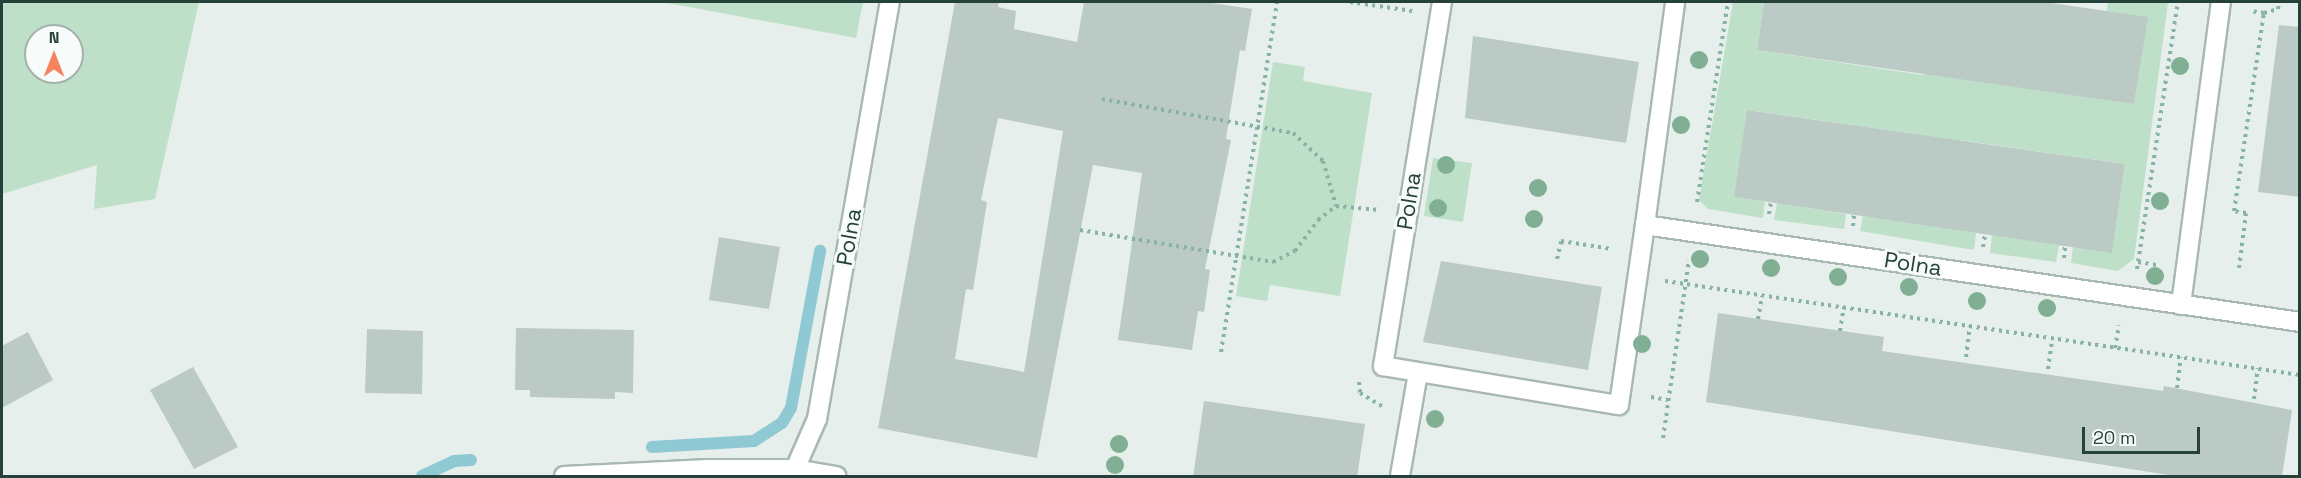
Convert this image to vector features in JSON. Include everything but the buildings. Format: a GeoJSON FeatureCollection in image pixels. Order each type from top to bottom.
{"type":"FeatureCollection","features":[{"type":"Feature","properties":{"kind":"street","name":"Polna"},"geometry":{"type":"LineString","coordinates":[[793,473],[817,418],[890,2]]}},
{"type":"Feature","properties":{"kind":"street","name":"Polna"},"geometry":{"type":"LineString","coordinates":[[1442,2],[1383,366],[1618,405],[1639,278],[1675,2]]}},
{"type":"Feature","properties":{"kind":"street"},"geometry":{"type":"LineString","coordinates":[[2181,305],[2221,4]]}},
{"type":"Feature","properties":{"kind":"street","name":"Polna"},"geometry":{"type":"LineString","coordinates":[[1645,225],[2300,322]]}},
{"type":"Feature","properties":{"kind":"street"},"geometry":{"type":"LineString","coordinates":[[1400,477],[1418,373]]}},
{"type":"Feature","properties":{"kind":"street"},"geometry":{"type":"LineString","coordinates":[[564,477],[793,473],[836,477]]}},
{"type":"Feature","properties":{"kind":"path"},"geometry":{"type":"LineString","coordinates":[[1221,352],[1277,2]]}},
{"type":"Feature","properties":{"kind":"path"},"geometry":{"type":"LineString","coordinates":[[1350,2],[1416,12]]}},
{"type":"Feature","properties":{"kind":"path"},"geometry":{"type":"LineString","coordinates":[[2135,278],[2178,2]]}},
{"type":"Feature","properties":{"kind":"path"},"geometry":{"type":"LineString","coordinates":[[2221,4],[2264,13],[2278,9],[2279,2]]}},
{"type":"Feature","properties":{"kind":"path"},"geometry":{"type":"LineString","coordinates":[[2239,268],[2247,213],[2234,211],[2264,13]]}},
{"type":"Feature","properties":{"kind":"path"},"geometry":{"type":"LineString","coordinates":[[1102,99],[1258,124],[1293,133],[1312,146],[1327,168],[1336,206]]}},
{"type":"Feature","properties":{"kind":"path"},"geometry":{"type":"LineString","coordinates":[[1336,206],[1407,214]]}},
{"type":"Feature","properties":{"kind":"path"},"geometry":{"type":"LineString","coordinates":[[1080,230],[1236,255],[1282,259],[1336,206]]}},
{"type":"Feature","properties":{"kind":"path"},"geometry":{"type":"LineString","coordinates":[[1758,219],[1778,222]]}},
{"type":"Feature","properties":{"kind":"path"},"geometry":{"type":"LineString","coordinates":[[1557,259],[1561,241],[1620,251],[1639,278],[2300,375]]}},
{"type":"Feature","properties":{"kind":"path"},"geometry":{"type":"LineString","coordinates":[[1972,252],[1982,254]]}},
{"type":"Feature","properties":{"kind":"path"},"geometry":{"type":"LineString","coordinates":[[1758,319],[1762,296]]}},
{"type":"Feature","properties":{"kind":"path"},"geometry":{"type":"LineString","coordinates":[[1840,331],[1844,308]]}},
{"type":"Feature","properties":{"kind":"path"},"geometry":{"type":"LineString","coordinates":[[1966,357],[1970,326]]}},
{"type":"Feature","properties":{"kind":"path"},"geometry":{"type":"LineString","coordinates":[[2048,369],[2052,339]]}},
{"type":"Feature","properties":{"kind":"path"},"geometry":{"type":"LineString","coordinates":[[2177,388],[2181,357]]}},
{"type":"Feature","properties":{"kind":"path"},"geometry":{"type":"LineString","coordinates":[[2254,399],[2258,368]]}},
{"type":"Feature","properties":{"kind":"green space"},"geometry":{"type":"Polygon","coordinates":[[[2,2],[199,2],[155,199],[94,209],[97,165],[2,194],[2,2]]]}},
{"type":"Feature","properties":{"kind":"green space"},"geometry":{"type":"Polygon","coordinates":[[[662,2],[863,2],[856,38],[662,2]]]}},
{"type":"Feature","properties":{"kind":"green space"},"geometry":{"type":"Polygon","coordinates":[[[1733,2],[1764,2],[1757,50],[1923,75],[1935,2],[1979,2],[1968,79],[2134,104],[2147,18],[2107,11],[2108,2],[2168,3],[2134,259],[2118,271],[2071,263],[2073,247],[2112,252],[2125,164],[1960,140],[1947,228],[1976,233],[1974,250],[1860,231],[1863,216],[1902,221],[1914,134],[1748,110],[1734,197],[1765,202],[1763,218],[1708,209],[1699,200],[1733,2]]]}},
{"type":"Feature","properties":{"kind":"green space"},"geometry":{"type":"Polygon","coordinates":[[[1273,62],[1305,67],[1303,81],[1372,93],[1340,296],[1270,285],[1267,301],[1236,296],[1273,62]]]}},
{"type":"Feature","properties":{"kind":"green space"},"geometry":{"type":"Polygon","coordinates":[[[1433,158],[1472,163],[1463,222],[1424,216],[1433,158]]]}},
{"type":"Feature","properties":{"kind":"green space"},"geometry":{"type":"Polygon","coordinates":[[[1777,203],[1846,214],[1844,229],[1774,220],[1777,203]]]}},
{"type":"Feature","properties":{"kind":"green space"},"geometry":{"type":"Polygon","coordinates":[[[1992,235],[2059,245],[2056,262],[1990,253],[1992,235]]]}},
{"type":"Feature","properties":{"kind":"waterway"},"geometry":{"type":"LineString","coordinates":[[652,447],[754,441],[782,423],[791,408],[820,251]]}},
{"type":"Feature","properties":{"kind":"waterway"},"geometry":{"type":"LineString","coordinates":[[422,476],[454,461],[471,460]]}}]}
